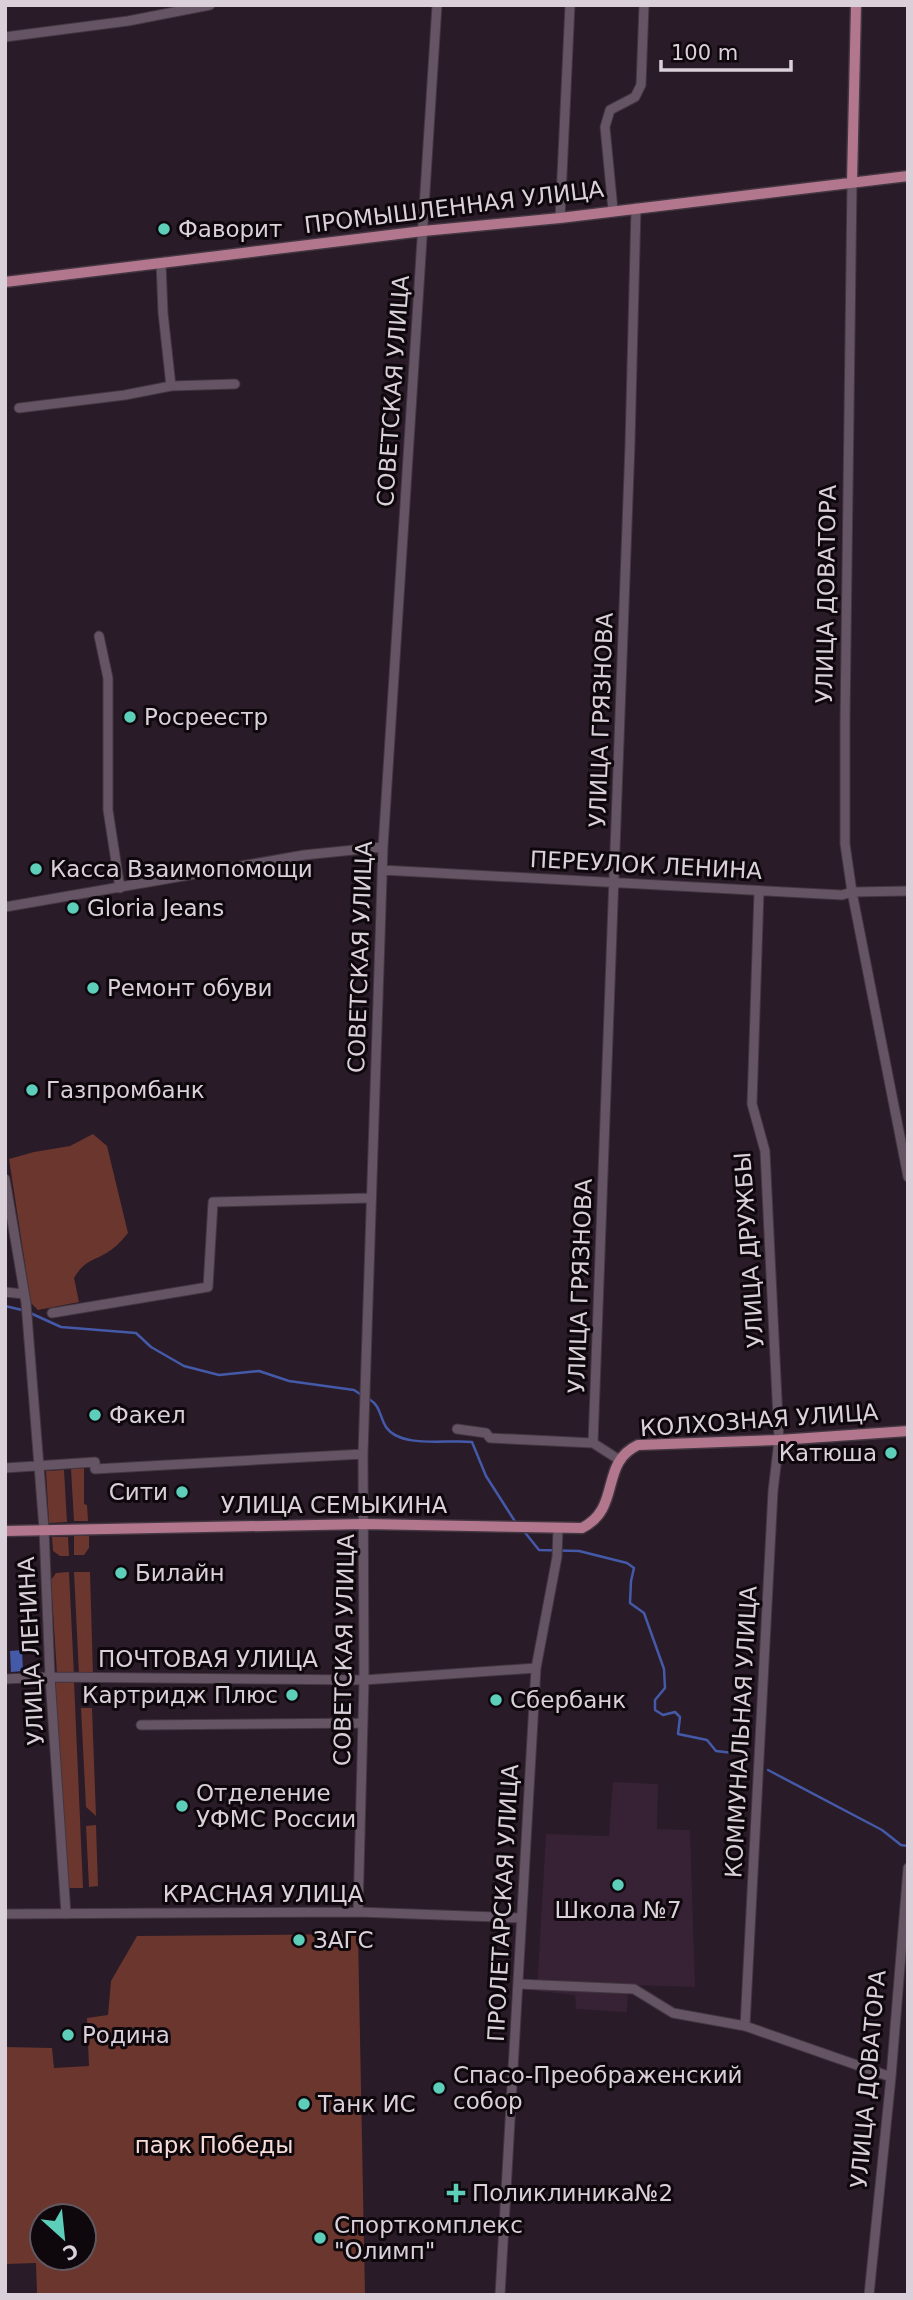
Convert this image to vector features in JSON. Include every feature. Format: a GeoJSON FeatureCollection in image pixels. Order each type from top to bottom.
{"type":"FeatureCollection","features":[{"type":"Feature","properties":{"kind":"main road","name":"УЛИЦА ДОВАТОРА"},"geometry":{"type":"LineString","coordinates":[[852,182],[856,5]]}},
{"type":"Feature","properties":{"kind":"main road","name":"ПРОМЫШЛЕННАЯ УЛИЦА"},"geometry":{"type":"LineString","coordinates":[[5,282],[908,176]]}},
{"type":"Feature","properties":{"kind":"main road","name":"КОЛХОЗНАЯ УЛИЦА"},"geometry":{"type":"LineString","coordinates":[[618,1459],[626,1451],[638,1446],[908,1431]]}},
{"type":"Feature","properties":{"kind":"main road","name":"УЛИЦА СЕМЫКИНА"},"geometry":{"type":"LineString","coordinates":[[5,1531],[365,1524],[582,1528],[600,1516],[618,1459]]}},
{"type":"Feature","properties":{"kind":"street"},"geometry":{"type":"LineString","coordinates":[[5,37],[128,21],[209,5]]}},
{"type":"Feature","properties":{"kind":"street","name":"СОВЕТСКАЯ УЛИЦА"},"geometry":{"type":"LineString","coordinates":[[358,1912],[364,1680],[364,1407],[382,870],[437,5]]}},
{"type":"Feature","properties":{"kind":"street"},"geometry":{"type":"LineString","coordinates":[[560,218],[570,5]]}},
{"type":"Feature","properties":{"kind":"street"},"geometry":{"type":"LineString","coordinates":[[612,210],[605,127],[610,110],[635,97],[641,85],[644,5]]}},
{"type":"Feature","properties":{"kind":"street","name":"УЛИЦА ДОВАТОРА"},"geometry":{"type":"LineString","coordinates":[[852,182],[845,844],[908,1177]]}},
{"type":"Feature","properties":{"kind":"street","name":"УЛИЦА ГРЯЗНОВА"},"geometry":{"type":"LineString","coordinates":[[593,1443],[636,208]]}},
{"type":"Feature","properties":{"kind":"street"},"geometry":{"type":"LineString","coordinates":[[161,263],[171,386]]}},
{"type":"Feature","properties":{"kind":"street"},"geometry":{"type":"LineString","coordinates":[[19,408],[125,395],[171,386],[235,384]]}},
{"type":"Feature","properties":{"kind":"street"},"geometry":{"type":"LineString","coordinates":[[99,636],[108,678],[108,810],[120,888]]}},
{"type":"Feature","properties":{"kind":"street"},"geometry":{"type":"LineString","coordinates":[[5,907],[304,855],[383,847]]}},
{"type":"Feature","properties":{"kind":"street","name":"ПЕРЕУЛОК ЛЕНИНА"},"geometry":{"type":"LineString","coordinates":[[382,870],[842,895],[852,892],[908,891]]}},
{"type":"Feature","properties":{"kind":"street","name":"УЛИЦА ДРУЖБЫ"},"geometry":{"type":"LineString","coordinates":[[759,891],[752,1104],[765,1151],[779,1440]]}},
{"type":"Feature","properties":{"kind":"street","name":"УЛИЦА ЛЕНИНА"},"geometry":{"type":"LineString","coordinates":[[5,1179],[27,1317],[44,1529],[50,1677],[66,1914]]}},
{"type":"Feature","properties":{"kind":"street"},"geometry":{"type":"LineString","coordinates":[[52,1313],[208,1287],[213,1202],[370,1198]]}},
{"type":"Feature","properties":{"kind":"street"},"geometry":{"type":"LineString","coordinates":[[5,1292],[25,1298]]}},
{"type":"Feature","properties":{"kind":"street","name":"КОЛХОЗНАЯ УЛИЦА"},"geometry":{"type":"LineString","coordinates":[[457,1429],[485,1433],[491,1438],[593,1443],[618,1459]]}},
{"type":"Feature","properties":{"kind":"street","name":"КОММУНАЛЬНАЯ УЛИЦА"},"geometry":{"type":"LineString","coordinates":[[745,2026],[772,1505],[779,1440]]}},
{"type":"Feature","properties":{"kind":"street"},"geometry":{"type":"LineString","coordinates":[[6,1468],[95,1462],[95,1469],[363,1454]]}},
{"type":"Feature","properties":{"kind":"street","name":"ПРОЛЕТАРСКАЯ УЛИЦА"},"geometry":{"type":"LineString","coordinates":[[500,2295],[536,1668],[557,1557],[558,1528]]}},
{"type":"Feature","properties":{"kind":"street","name":"ПОЧТОВАЯ УЛИЦА"},"geometry":{"type":"LineString","coordinates":[[5,1679],[50,1677],[364,1680],[536,1668]]}},
{"type":"Feature","properties":{"kind":"street"},"geometry":{"type":"LineString","coordinates":[[141,1725],[363,1723]]}},
{"type":"Feature","properties":{"kind":"street","name":"УЛИЦА ДОВАТОРА"},"geometry":{"type":"LineString","coordinates":[[869,2295],[908,1868]]}},
{"type":"Feature","properties":{"kind":"street","name":"КРАСНАЯ УЛИЦА"},"geometry":{"type":"LineString","coordinates":[[5,1914],[358,1912],[522,1918]]}},
{"type":"Feature","properties":{"kind":"street"},"geometry":{"type":"LineString","coordinates":[[518,1984],[634,1989],[673,2014],[745,2026],[891,2077]]}},
{"type":"Feature","properties":{"kind":"shaded area","name":"Школа №7"},"geometry":{"type":"Polygon","coordinates":[[[613,1782],[658,1784],[657,1829],[690,1830],[695,1987],[628,1985],[627,2012],[576,2009],[575,1995],[537,1991],[546,1834],[609,1836],[613,1782]]]}},
{"type":"Feature","properties":{"kind":"green space"},"geometry":{"type":"Polygon","coordinates":[[[93,1134],[107,1146],[128,1233],[113,1248],[78,1272],[74,1278],[79,1302],[38,1310],[31,1303],[9,1159],[70,1146],[93,1134]]]}},
{"type":"Feature","properties":{"kind":"green space"},"geometry":{"type":"Polygon","coordinates":[[[84,1468],[84,1504],[87,1505],[88,1521],[74,1521],[71,1469],[84,1468]]]}},
{"type":"Feature","properties":{"kind":"green space"},"geometry":{"type":"Polygon","coordinates":[[[64,1470],[67,1522],[49,1523],[46,1471],[64,1470]]]}},
{"type":"Feature","properties":{"kind":"green space"},"geometry":{"type":"Polygon","coordinates":[[[74,1536],[89,1536],[89,1548],[84,1555],[74,1555],[74,1536]]]}},
{"type":"Feature","properties":{"kind":"green space"},"geometry":{"type":"Polygon","coordinates":[[[52,1537],[68,1537],[69,1556],[60,1556],[53,1551],[52,1537]]]}},
{"type":"Feature","properties":{"kind":"green space"},"geometry":{"type":"Polygon","coordinates":[[[69,1572],[74,1675],[57,1674],[51,1580],[56,1573],[69,1572]]]}},
{"type":"Feature","properties":{"kind":"green space"},"geometry":{"type":"Polygon","coordinates":[[[74,1572],[90,1572],[93,1675],[79,1675],[74,1572]]]}},
{"type":"Feature","properties":{"kind":"green space"},"geometry":{"type":"Polygon","coordinates":[[[74,1681],[83,1888],[68,1888],[55,1682],[74,1681]]]}},
{"type":"Feature","properties":{"kind":"green space"},"geometry":{"type":"Polygon","coordinates":[[[81,1708],[92,1708],[96,1816],[86,1807],[81,1708]]]}},
{"type":"Feature","properties":{"kind":"green space"},"geometry":{"type":"Polygon","coordinates":[[[96,1825],[98,1886],[89,1887],[86,1826],[96,1825]]]}},
{"type":"Feature","properties":{"kind":"green space","name":"парк Победы"},"geometry":{"type":"Polygon","coordinates":[[[358,1934],[365,2295],[37,2293],[36,2272],[98,2272],[98,2202],[28,2202],[28,2263],[5,2264],[5,2047],[52,2048],[54,2068],[89,2066],[87,2018],[108,2015],[111,1981],[137,1936],[358,1934]]]}},
{"type":"Feature","properties":{"kind":"water"},"geometry":{"type":"Polygon","coordinates":[[[22,1650],[23,1671],[11,1672],[10,1651],[22,1650]]]}},
{"type":"Feature","properties":{"kind":"waterway"},"geometry":{"type":"LineString","coordinates":[[5,1306],[22,1310]]}},
{"type":"Feature","properties":{"kind":"waterway"},"geometry":{"type":"LineString","coordinates":[[28,1312],[61,1327],[136,1333],[151,1347],[184,1366],[219,1375],[259,1371],[289,1381],[354,1390],[363,1396]]}},
{"type":"Feature","properties":{"kind":"waterway"},"geometry":{"type":"LineString","coordinates":[[369,1399],[378,1408],[386,1427],[402,1438],[426,1442],[472,1442],[486,1476],[516,1523]]}},
{"type":"Feature","properties":{"kind":"waterway"},"geometry":{"type":"LineString","coordinates":[[523,1530],[539,1550],[579,1551],[627,1563],[634,1568],[630,1603],[644,1613],[664,1669],[665,1688],[655,1700],[655,1710],[663,1715],[675,1712],[680,1717],[678,1734],[707,1740],[716,1751],[742,1754]]}},
{"type":"Feature","properties":{"kind":"waterway"},"geometry":{"type":"LineString","coordinates":[[768,1770],[882,1830],[901,1845],[908,1846]]}},
{"type":"Feature","properties":{"kind":"place","name":"Фаворит"},"geometry":{"type":"Point","coordinates":[164,229]}},
{"type":"Feature","properties":{"kind":"place","name":"Росреестр"},"geometry":{"type":"Point","coordinates":[130,717]}},
{"type":"Feature","properties":{"kind":"place","name":"Касса Взаимопомощи"},"geometry":{"type":"Point","coordinates":[36,869]}},
{"type":"Feature","properties":{"kind":"place","name":"Gloria Jeans"},"geometry":{"type":"Point","coordinates":[73,908]}},
{"type":"Feature","properties":{"kind":"place","name":"Ремонт обуви"},"geometry":{"type":"Point","coordinates":[93,988]}},
{"type":"Feature","properties":{"kind":"place","name":"Газпромбанк"},"geometry":{"type":"Point","coordinates":[32,1090]}},
{"type":"Feature","properties":{"kind":"place","name":"Факел"},"geometry":{"type":"Point","coordinates":[95,1415]}},
{"type":"Feature","properties":{"kind":"place","name":"Катюша"},"geometry":{"type":"Point","coordinates":[891,1453]}},
{"type":"Feature","properties":{"kind":"place","name":"Сити"},"geometry":{"type":"Point","coordinates":[182,1492]}},
{"type":"Feature","properties":{"kind":"place","name":"Билайн"},"geometry":{"type":"Point","coordinates":[121,1573]}},
{"type":"Feature","properties":{"kind":"place","name":"Картридж Плюс"},"geometry":{"type":"Point","coordinates":[292,1695]}},
{"type":"Feature","properties":{"kind":"place","name":"Сбербанк"},"geometry":{"type":"Point","coordinates":[496,1700]}},
{"type":"Feature","properties":{"kind":"place","name":"Отделение УФМС России"},"geometry":{"type":"Point","coordinates":[182,1806]}},
{"type":"Feature","properties":{"kind":"place","name":"Школа №7"},"geometry":{"type":"Point","coordinates":[618,1885]}},
{"type":"Feature","properties":{"kind":"place","name":"ЗАГС"},"geometry":{"type":"Point","coordinates":[299,1940]}},
{"type":"Feature","properties":{"kind":"place","name":"Родина"},"geometry":{"type":"Point","coordinates":[68,2035]}},
{"type":"Feature","properties":{"kind":"place","name":"Спасо-Преображенский собор"},"geometry":{"type":"Point","coordinates":[439,2088]}},
{"type":"Feature","properties":{"kind":"place","name":"Танк ИС"},"geometry":{"type":"Point","coordinates":[304,2104]}},
{"type":"Feature","properties":{"kind":"place","name":"Поликлиника№2"},"geometry":{"type":"Point","coordinates":[456,2193]}},
{"type":"Feature","properties":{"kind":"place","name":"Спорткомплекс \"Олимп\""},"geometry":{"type":"Point","coordinates":[320,2238]}}]}
